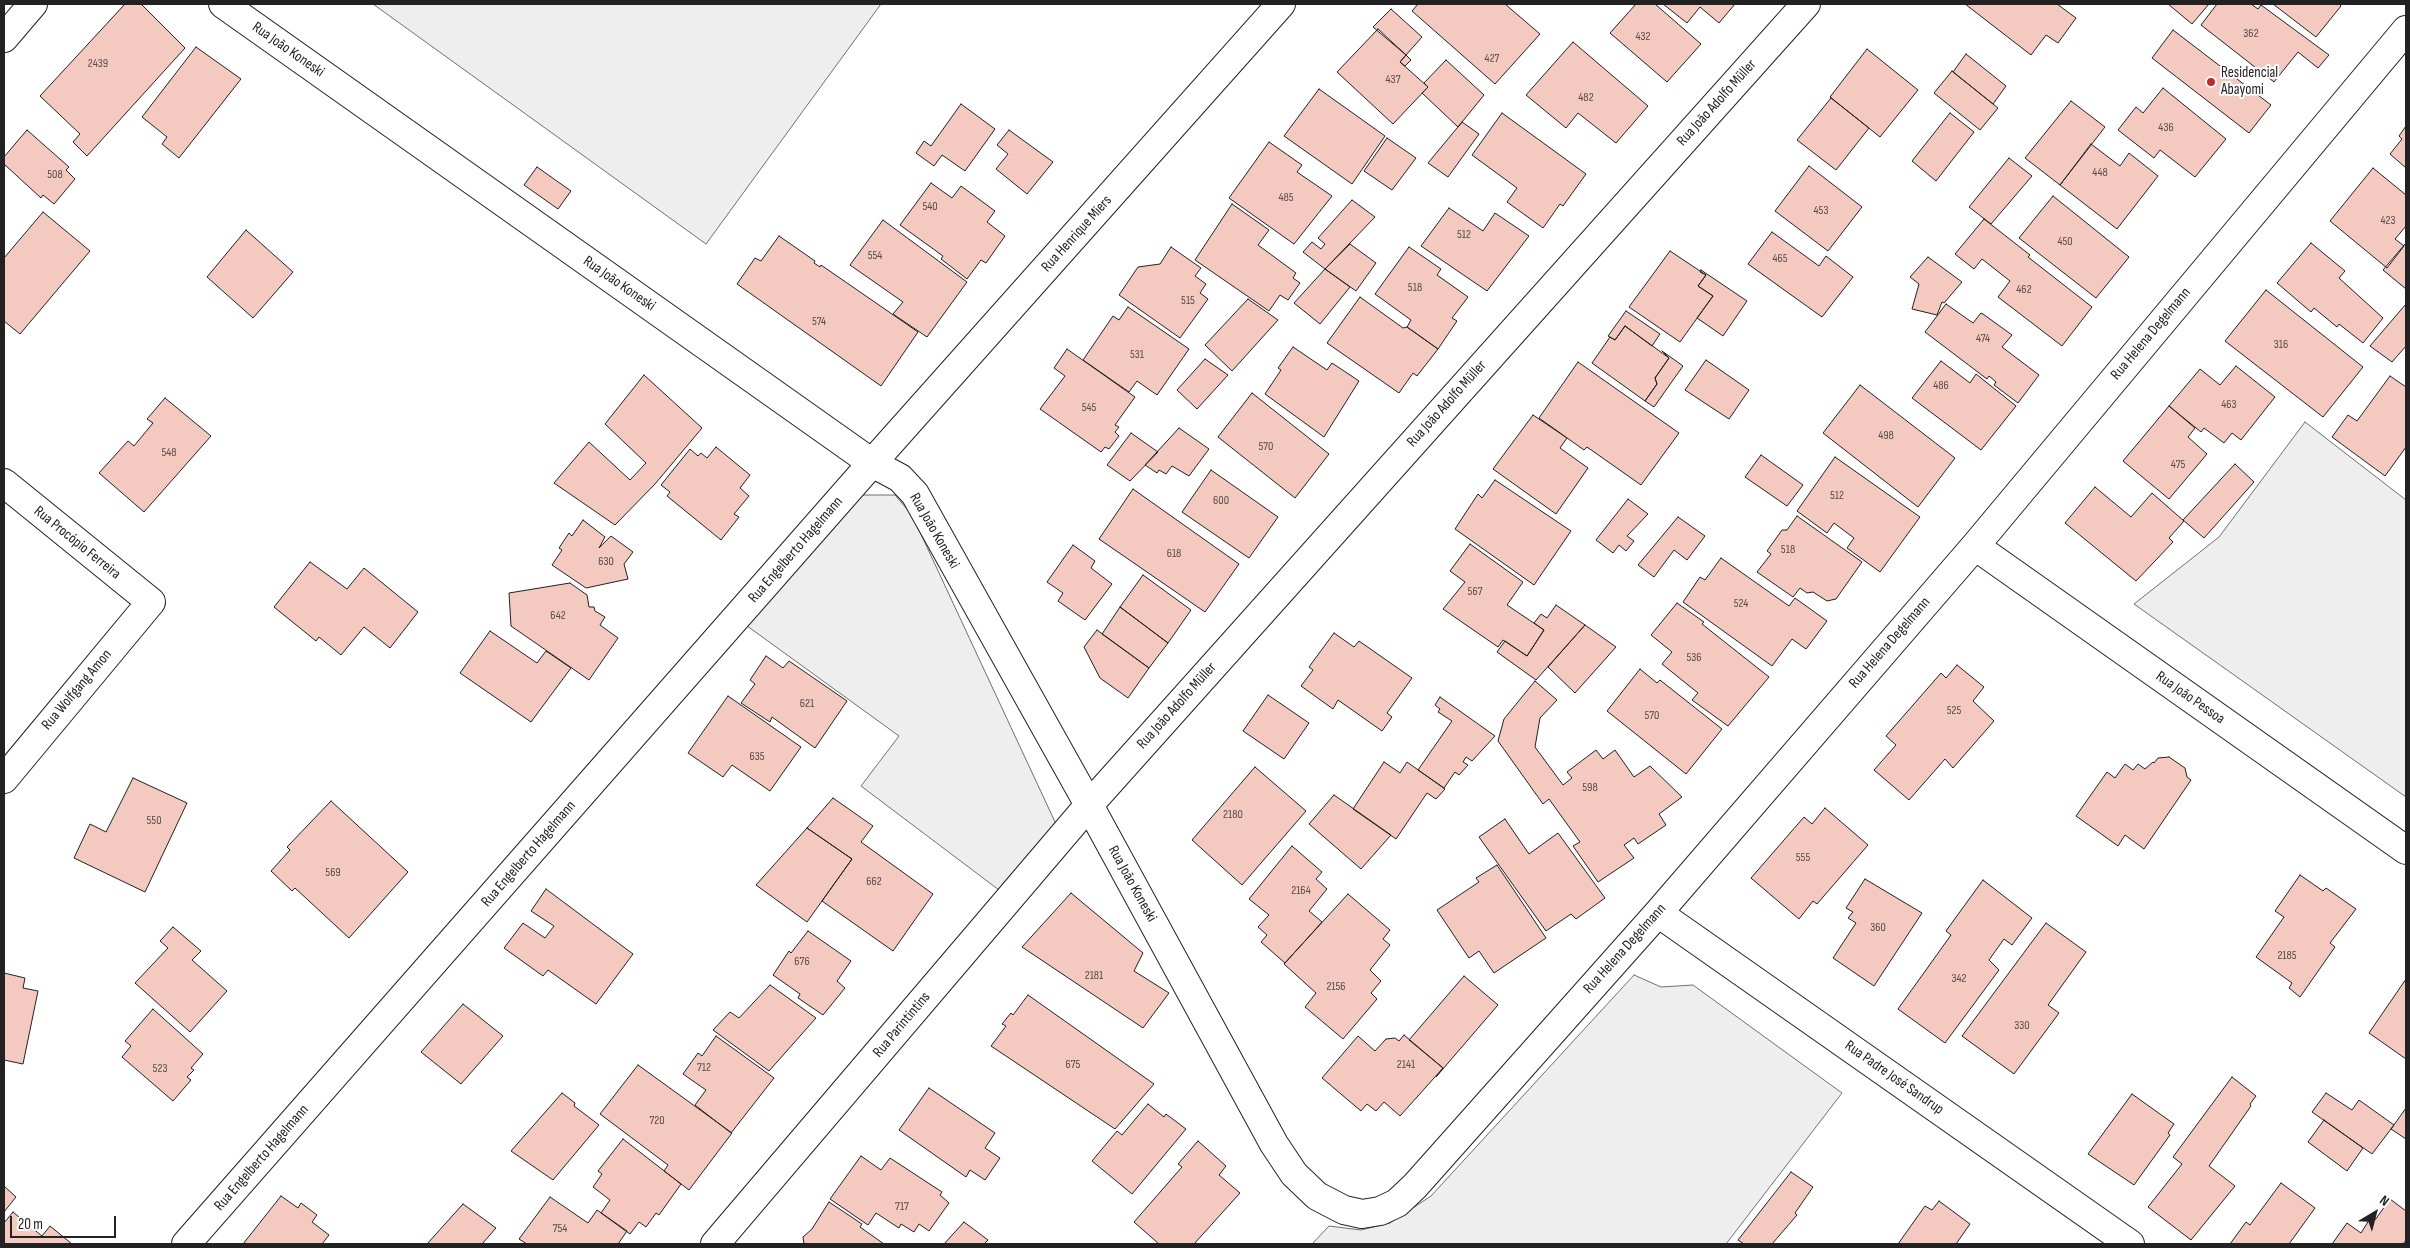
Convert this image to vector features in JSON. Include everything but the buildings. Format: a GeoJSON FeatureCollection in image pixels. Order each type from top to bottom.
{"type":"FeatureCollection","features":[{"type":"Feature","properties":{"kind":"street"},"geometry":{"type":"LineString","coordinates":[[4,38],[33,4]]}},
{"type":"Feature","properties":{"kind":"street","name":"Rua João Koneski"},"geometry":{"type":"LineString","coordinates":[[223,4],[872,463],[900,478],[915,494],[1089,805],[1274,1144],[1294,1174],[1317,1196],[1344,1210]]}},
{"type":"Feature","properties":{"kind":"street","name":"Rua Henrique Miers"},"geometry":{"type":"LineString","coordinates":[[872,463],[1281,4]]}},
{"type":"Feature","properties":{"kind":"street","name":"Rua João Adolfo Müller"},"geometry":{"type":"LineString","coordinates":[[1089,805],[1806,4]]}},
{"type":"Feature","properties":{"kind":"street","name":"Rua Helena Degelmann"},"geometry":{"type":"LineString","coordinates":[[1344,1210],[1362,1214],[1380,1211],[1397,1203],[1409,1192],[1658,913],[1975,546],[2406,30]]}},
{"type":"Feature","properties":{"kind":"street","name":"Rua Engelberto Hagelmann"},"geometry":{"type":"LineString","coordinates":[[186,1244],[872,463]]}},
{"type":"Feature","properties":{"kind":"street","name":"Rua Procópio Ferreira"},"geometry":{"type":"LineString","coordinates":[[4,483],[151,602]]}},
{"type":"Feature","properties":{"kind":"street","name":"Rua João Pessoa"},"geometry":{"type":"LineString","coordinates":[[1975,546],[2406,850]]}},
{"type":"Feature","properties":{"kind":"street","name":"Rua Wolfgang Amon"},"geometry":{"type":"LineString","coordinates":[[4,779],[151,602]]}},
{"type":"Feature","properties":{"kind":"street","name":"Rua Parintintins"},"geometry":{"type":"LineString","coordinates":[[715,1244],[1089,805]]}},
{"type":"Feature","properties":{"kind":"street","name":"Rua Padre José Sandrup"},"geometry":{"type":"LineString","coordinates":[[1658,913],[2122,1242]]}},
{"type":"Feature","properties":{"kind":"shaded area"},"geometry":{"type":"Polygon","coordinates":[[[373,4],[881,4],[706,244],[373,4]]]}},
{"type":"Feature","properties":{"kind":"shaded area"},"geometry":{"type":"Polygon","coordinates":[[[2305,422],[2406,500],[2406,797],[2134,604],[2219,537],[2305,422]]]}},
{"type":"Feature","properties":{"kind":"shaded area"},"geometry":{"type":"Polygon","coordinates":[[[858,495],[895,495],[912,515],[1056,824],[999,890],[861,786],[899,736],[743,623],[858,495]]]}},
{"type":"Feature","properties":{"kind":"shaded area"},"geometry":{"type":"Polygon","coordinates":[[[1634,975],[1661,987],[1693,985],[1842,1093],[1726,1244],[1312,1244],[1329,1226],[1361,1230],[1390,1223],[1431,1196],[1634,975]]]}},
{"type":"Feature","properties":{"kind":"place","name":"Residencial Abayomi"},"geometry":{"type":"Point","coordinates":[2211,82]}}]}
